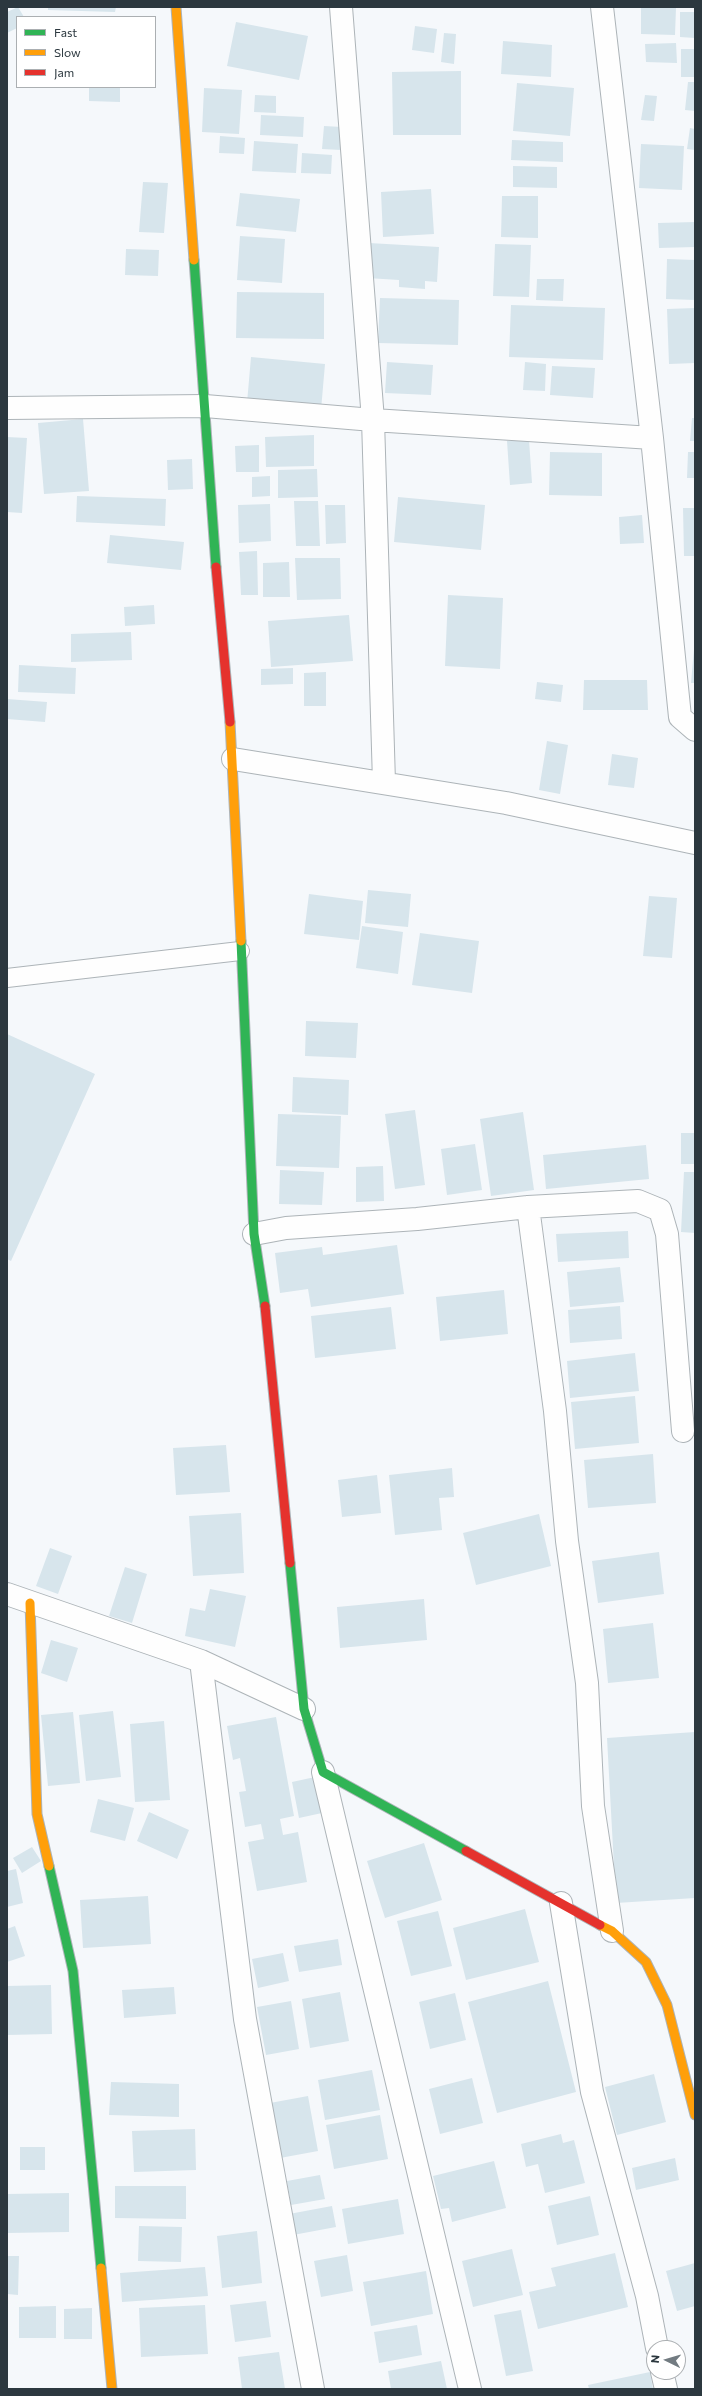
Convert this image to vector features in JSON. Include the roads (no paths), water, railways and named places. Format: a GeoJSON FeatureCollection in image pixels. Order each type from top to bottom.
{"type":"FeatureCollection","features":[{"type":"Feature","properties":{"kind":"street"},"geometry":{"type":"LineString","coordinates":[[176,7],[216,573],[233,759],[240,951],[254,1234],[265,1308],[304,1709],[323,1772],[470,2389]]}},
{"type":"Feature","properties":{"kind":"street"},"geometry":{"type":"LineString","coordinates":[[341,7],[372,420],[384,782]]}},
{"type":"Feature","properties":{"kind":"street"},"geometry":{"type":"LineString","coordinates":[[602,7],[652,438],[680,717],[695,730]]}},
{"type":"Feature","properties":{"kind":"street"},"geometry":{"type":"LineString","coordinates":[[7,408],[205,406],[372,420],[652,438]]}},
{"type":"Feature","properties":{"kind":"street"},"geometry":{"type":"LineString","coordinates":[[233,759],[384,782],[506,803],[695,843]]}},
{"type":"Feature","properties":{"kind":"street"},"geometry":{"type":"LineString","coordinates":[[254,1234],[286,1228],[417,1219],[528,1207],[638,1201],[660,1210],[667,1234],[682,1431]]}},
{"type":"Feature","properties":{"kind":"street"},"geometry":{"type":"LineString","coordinates":[[528,1207],[555,1410],[567,1540],[587,1683],[593,1806],[612,1931]]}},
{"type":"Feature","properties":{"kind":"street"},"geometry":{"type":"LineString","coordinates":[[7,1594],[201,1661],[304,1709]]}},
{"type":"Feature","properties":{"kind":"street"},"geometry":{"type":"LineString","coordinates":[[30,1602],[37,1814],[73,1971],[112,2389]]}},
{"type":"Feature","properties":{"kind":"street"},"geometry":{"type":"LineString","coordinates":[[201,1661],[245,2019],[313,2389]]}},
{"type":"Feature","properties":{"kind":"street"},"geometry":{"type":"LineString","coordinates":[[323,1772],[612,1931],[646,1962],[667,2005],[695,2115]]}},
{"type":"Feature","properties":{"kind":"street"},"geometry":{"type":"LineString","coordinates":[[560,1903],[592,2092],[647,2296],[655,2340]]}},
{"type":"Feature","properties":{"kind":"lane"},"geometry":{"type":"LineString","coordinates":[[7,978],[240,951]]}}]}
